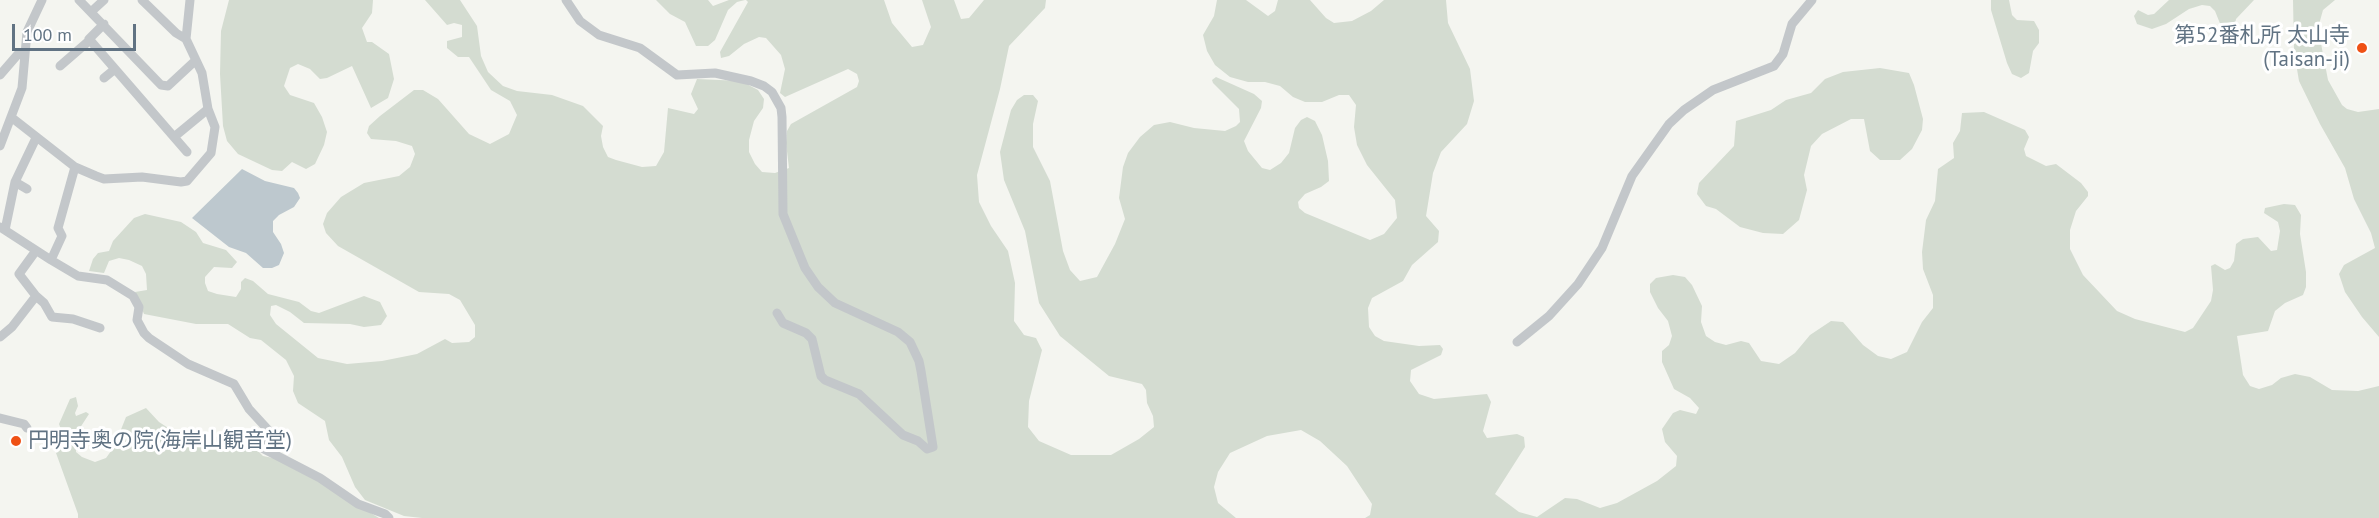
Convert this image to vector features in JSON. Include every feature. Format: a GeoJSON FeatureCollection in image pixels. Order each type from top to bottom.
{"type":"FeatureCollection","features":[{"type":"Feature","properties":{"kind":"street"},"geometry":{"type":"LineString","coordinates":[[0,146],[22,88],[27,32],[42,0]]}},
{"type":"Feature","properties":{"kind":"street"},"geometry":{"type":"LineString","coordinates":[[80,0],[161,85],[168,86],[196,60]]}},
{"type":"Feature","properties":{"kind":"street"},"geometry":{"type":"LineString","coordinates":[[92,11],[104,0]]}},
{"type":"Feature","properties":{"kind":"street"},"geometry":{"type":"LineString","coordinates":[[142,0],[176,33],[186,39]]}},
{"type":"Feature","properties":{"kind":"street"},"geometry":{"type":"LineString","coordinates":[[11,117],[75,167],[105,179],[142,177],[188,181],[203,164],[213,146],[215,127],[208,109],[205,82],[186,39],[190,0]]}},
{"type":"Feature","properties":{"kind":"street"},"geometry":{"type":"LineString","coordinates":[[566,0],[580,21],[599,35],[640,48],[677,75],[703,73],[723,75],[764,86],[772,92],[781,108],[782,117],[783,214],[805,268],[818,287],[836,303],[898,332],[909,342],[919,361],[933,447],[927,449],[918,441],[903,435],[859,394],[825,380],[821,376],[812,339],[806,333],[783,323],[777,313]]}},
{"type":"Feature","properties":{"kind":"street"},"geometry":{"type":"LineString","coordinates":[[1517,342],[1549,316],[1578,284],[1602,248],[1632,176],[1669,124],[1684,110],[1713,90],[1774,66],[1783,54],[1792,24],[1812,0]]}},
{"type":"Feature","properties":{"kind":"street"},"geometry":{"type":"LineString","coordinates":[[60,66],[90,40],[104,24]]}},
{"type":"Feature","properties":{"kind":"street"},"geometry":{"type":"LineString","coordinates":[[90,40],[187,153]]}},
{"type":"Feature","properties":{"kind":"street"},"geometry":{"type":"LineString","coordinates":[[0,75],[19,53],[24,52]]}},
{"type":"Feature","properties":{"kind":"street"},"geometry":{"type":"LineString","coordinates":[[104,78],[115,69]]}},
{"type":"Feature","properties":{"kind":"street"},"geometry":{"type":"LineString","coordinates":[[174,137],[208,109]]}},
{"type":"Feature","properties":{"kind":"street"},"geometry":{"type":"LineString","coordinates":[[36,138],[15,182],[2,229],[35,252],[78,276],[107,280],[133,296],[139,307],[137,320],[149,338],[188,364],[234,384],[249,409],[272,433],[264,449],[331,485],[358,504],[385,514],[389,518]]}},
{"type":"Feature","properties":{"kind":"street"},"geometry":{"type":"LineString","coordinates":[[51,260],[62,236],[58,228],[75,167]]}},
{"type":"Feature","properties":{"kind":"street"},"geometry":{"type":"LineString","coordinates":[[15,182],[27,189]]}},
{"type":"Feature","properties":{"kind":"street"},"geometry":{"type":"LineString","coordinates":[[35,252],[19,274],[44,303],[52,317],[73,319],[100,328]]}},
{"type":"Feature","properties":{"kind":"street"},"geometry":{"type":"LineString","coordinates":[[0,337],[12,327],[36,296]]}},
{"type":"Feature","properties":{"kind":"street"},"geometry":{"type":"LineString","coordinates":[[0,418],[24,424],[27,428]]}},
{"type":"Feature","properties":{"kind":"shaded area"},"geometry":{"type":"Polygon","coordinates":[[[229,0],[373,0],[372,13],[362,28],[367,42],[372,42],[389,54],[394,79],[388,98],[371,108],[352,66],[320,79],[310,69],[298,64],[290,68],[284,86],[290,95],[314,103],[322,117],[327,132],[315,164],[306,169],[292,162],[282,171],[272,170],[238,154],[227,141],[223,126],[220,74],[221,31],[229,0]]]}},
{"type":"Feature","properties":{"kind":"shaded area"},"geometry":{"type":"Polygon","coordinates":[[[425,0],[460,0],[477,26],[481,56],[488,72],[503,86],[517,91],[552,95],[583,106],[603,126],[601,136],[608,157],[642,167],[656,166],[664,152],[668,108],[694,114],[698,109],[691,94],[697,79],[741,81],[758,90],[764,99],[763,108],[754,121],[749,140],[749,152],[762,172],[775,173],[789,168],[786,143],[787,131],[791,124],[857,87],[859,81],[857,74],[848,69],[785,97],[780,93],[785,69],[781,55],[766,38],[759,37],[744,44],[729,56],[721,58],[720,52],[748,2],[746,0],[884,0],[892,23],[912,47],[923,45],[931,27],[922,0],[954,0],[961,19],[969,18],[984,0],[1046,0],[1045,8],[1009,46],[977,175],[979,202],[991,226],[1008,251],[1015,283],[1014,321],[1024,335],[1036,338],[1042,350],[1029,401],[1028,427],[1039,441],[1071,455],[1111,455],[1139,439],[1154,427],[1153,416],[1147,403],[1146,390],[1142,384],[1109,376],[1060,336],[1039,303],[1025,231],[1004,180],[1000,152],[1011,110],[1017,100],[1024,95],[1033,95],[1038,101],[1033,124],[1033,147],[1050,181],[1063,251],[1070,270],[1080,281],[1097,277],[1115,244],[1125,219],[1119,198],[1123,167],[1128,153],[1140,137],[1154,125],[1170,122],[1194,128],[1225,131],[1240,122],[1239,109],[1213,83],[1212,80],[1216,77],[1254,94],[1262,101],[1261,108],[1244,141],[1248,151],[1262,168],[1270,170],[1281,163],[1289,153],[1295,128],[1301,120],[1307,117],[1315,121],[1322,135],[1328,161],[1329,181],[1305,194],[1298,202],[1299,208],[1305,213],[1370,240],[1384,234],[1397,218],[1395,200],[1367,165],[1357,145],[1354,127],[1356,105],[1349,95],[1339,95],[1322,102],[1305,102],[1293,97],[1280,86],[1230,77],[1215,65],[1207,51],[1203,35],[1214,16],[1217,0],[1246,0],[1268,16],[1275,11],[1278,0],[1310,0],[1326,18],[1334,23],[1352,21],[1371,11],[1384,0],[1446,0],[1448,23],[1470,69],[1474,101],[1467,124],[1441,152],[1433,173],[1426,216],[1439,231],[1438,242],[1412,265],[1403,281],[1372,298],[1368,308],[1369,327],[1375,336],[1384,341],[1419,346],[1440,345],[1443,349],[1441,355],[1411,370],[1410,381],[1419,394],[1434,399],[1487,394],[1491,402],[1483,431],[1487,438],[1517,434],[1524,437],[1525,447],[1495,494],[1519,512],[1537,517],[1565,498],[1577,499],[1600,508],[1617,503],[1657,481],[1676,466],[1677,456],[1665,442],[1662,429],[1673,413],[1680,410],[1696,414],[1699,408],[1690,398],[1674,389],[1662,362],[1662,351],[1669,345],[1672,336],[1668,321],[1650,292],[1650,284],[1656,278],[1673,275],[1685,277],[1692,285],[1702,306],[1701,322],[1706,336],[1726,345],[1741,341],[1749,343],[1761,361],[1779,364],[1795,353],[1810,335],[1831,321],[1843,322],[1863,345],[1878,356],[1891,359],[1907,352],[1922,322],[1933,308],[1933,295],[1923,269],[1922,252],[1926,220],[1935,201],[1938,169],[1954,158],[1953,143],[1960,131],[1962,113],[1984,112],[2025,130],[2029,137],[2024,149],[2026,156],[2046,166],[2056,164],[2081,183],[2088,192],[2088,196],[2076,211],[2070,230],[2070,249],[2083,275],[2117,311],[2135,319],[2185,332],[2193,328],[2211,301],[2213,290],[2211,266],[2215,264],[2225,270],[2230,268],[2234,261],[2236,244],[2243,239],[2258,237],[2271,251],[2277,250],[2280,231],[2278,222],[2264,213],[2265,208],[2284,204],[2295,205],[2301,215],[2300,234],[2306,287],[2303,295],[2285,303],[2275,311],[2268,331],[2237,336],[2243,375],[2250,386],[2259,389],[2295,374],[2310,377],[2332,390],[2358,391],[2379,386],[2379,518],[1365,518],[1370,515],[1372,504],[1347,466],[1320,441],[1301,430],[1267,436],[1230,453],[1218,472],[1214,487],[1218,503],[1236,518],[422,518],[404,516],[365,500],[355,487],[342,457],[329,440],[325,421],[298,403],[293,391],[294,376],[286,360],[261,340],[250,338],[228,324],[196,324],[144,314],[135,292],[147,290],[146,274],[142,266],[129,260],[119,258],[109,261],[104,273],[89,271],[98,253],[109,251],[113,241],[134,218],[145,214],[181,222],[196,232],[203,243],[226,250],[237,262],[232,268],[214,267],[205,277],[208,291],[236,297],[241,289],[241,282],[245,278],[253,281],[268,294],[299,302],[311,311],[319,313],[364,296],[380,302],[387,316],[381,325],[364,327],[350,324],[304,323],[290,312],[276,305],[271,306],[270,315],[276,324],[318,358],[347,364],[382,361],[417,354],[445,339],[452,343],[469,342],[475,337],[475,325],[460,300],[449,294],[419,292],[338,246],[326,233],[323,224],[327,213],[341,197],[364,183],[399,176],[410,167],[415,154],[412,146],[396,141],[371,139],[367,133],[369,126],[414,90],[423,90],[438,99],[469,134],[490,144],[509,134],[517,115],[510,101],[491,90],[469,57],[458,57],[447,48],[447,41],[462,37],[462,25],[454,23],[447,25],[425,0]]]}},
{"type":"Feature","properties":{"kind":"shaded area"},"geometry":{"type":"Polygon","coordinates":[[[656,0],[708,0],[713,6],[729,0],[745,0],[737,2],[728,10],[715,40],[708,46],[696,46],[685,22],[670,14],[656,0]]]}},
{"type":"Feature","properties":{"kind":"shaded area"},"geometry":{"type":"Polygon","coordinates":[[[1991,0],[2009,0],[2012,15],[2017,20],[2034,21],[2039,30],[2039,43],[2033,51],[2029,73],[2021,78],[2012,74],[2007,63],[1991,10],[1991,0]]]}},
{"type":"Feature","properties":{"kind":"shaded area"},"geometry":{"type":"Polygon","coordinates":[[[2169,0],[2254,0],[2236,19],[2234,29],[2228,36],[2225,36],[2215,11],[2210,6],[2202,5],[2189,9],[2166,24],[2152,29],[2137,24],[2134,16],[2138,10],[2148,15],[2154,14],[2169,0]]]}},
{"type":"Feature","properties":{"kind":"shaded area"},"geometry":{"type":"Polygon","coordinates":[[[2293,0],[2335,0],[2323,10],[2318,28],[2328,80],[2342,105],[2347,109],[2358,112],[2379,109],[2379,337],[2345,292],[2339,274],[2344,265],[2375,248],[2371,233],[2354,199],[2345,168],[2299,81],[2294,51],[2293,0]]]}},
{"type":"Feature","properties":{"kind":"shaded area"},"geometry":{"type":"Polygon","coordinates":[[[1880,68],[1909,73],[1923,119],[1922,130],[1912,149],[1900,160],[1880,160],[1870,151],[1864,119],[1851,119],[1822,134],[1811,146],[1804,175],[1807,190],[1799,220],[1783,234],[1763,233],[1740,227],[1716,209],[1706,206],[1697,194],[1699,183],[1734,146],[1736,121],[1771,110],[1786,100],[1811,93],[1825,79],[1843,72],[1880,68]]]}},
{"type":"Feature","properties":{"kind":"shaded area"},"geometry":{"type":"Polygon","coordinates":[[[242,169],[265,181],[294,188],[300,198],[294,207],[273,221],[273,232],[284,253],[279,265],[272,268],[263,268],[246,253],[229,247],[192,218],[242,169]]]}},
{"type":"Feature","properties":{"kind":"shaded area"},"geometry":{"type":"Polygon","coordinates":[[[76,397],[78,406],[76,416],[86,412],[89,414],[76,434],[76,452],[82,457],[95,462],[106,458],[114,447],[126,417],[146,408],[159,422],[182,437],[213,436],[251,444],[263,456],[283,460],[379,518],[78,518],[56,453],[63,444],[64,438],[59,424],[70,399],[76,397]]]}},
{"type":"Feature","properties":{"kind":"place","name":"第52番札所 太山寺 (Taisan-ji)"},"geometry":{"type":"Point","coordinates":[2362,48]}},
{"type":"Feature","properties":{"kind":"place","name":"円明寺奥の院(海岸山観音堂)"},"geometry":{"type":"Point","coordinates":[16,441]}}]}
